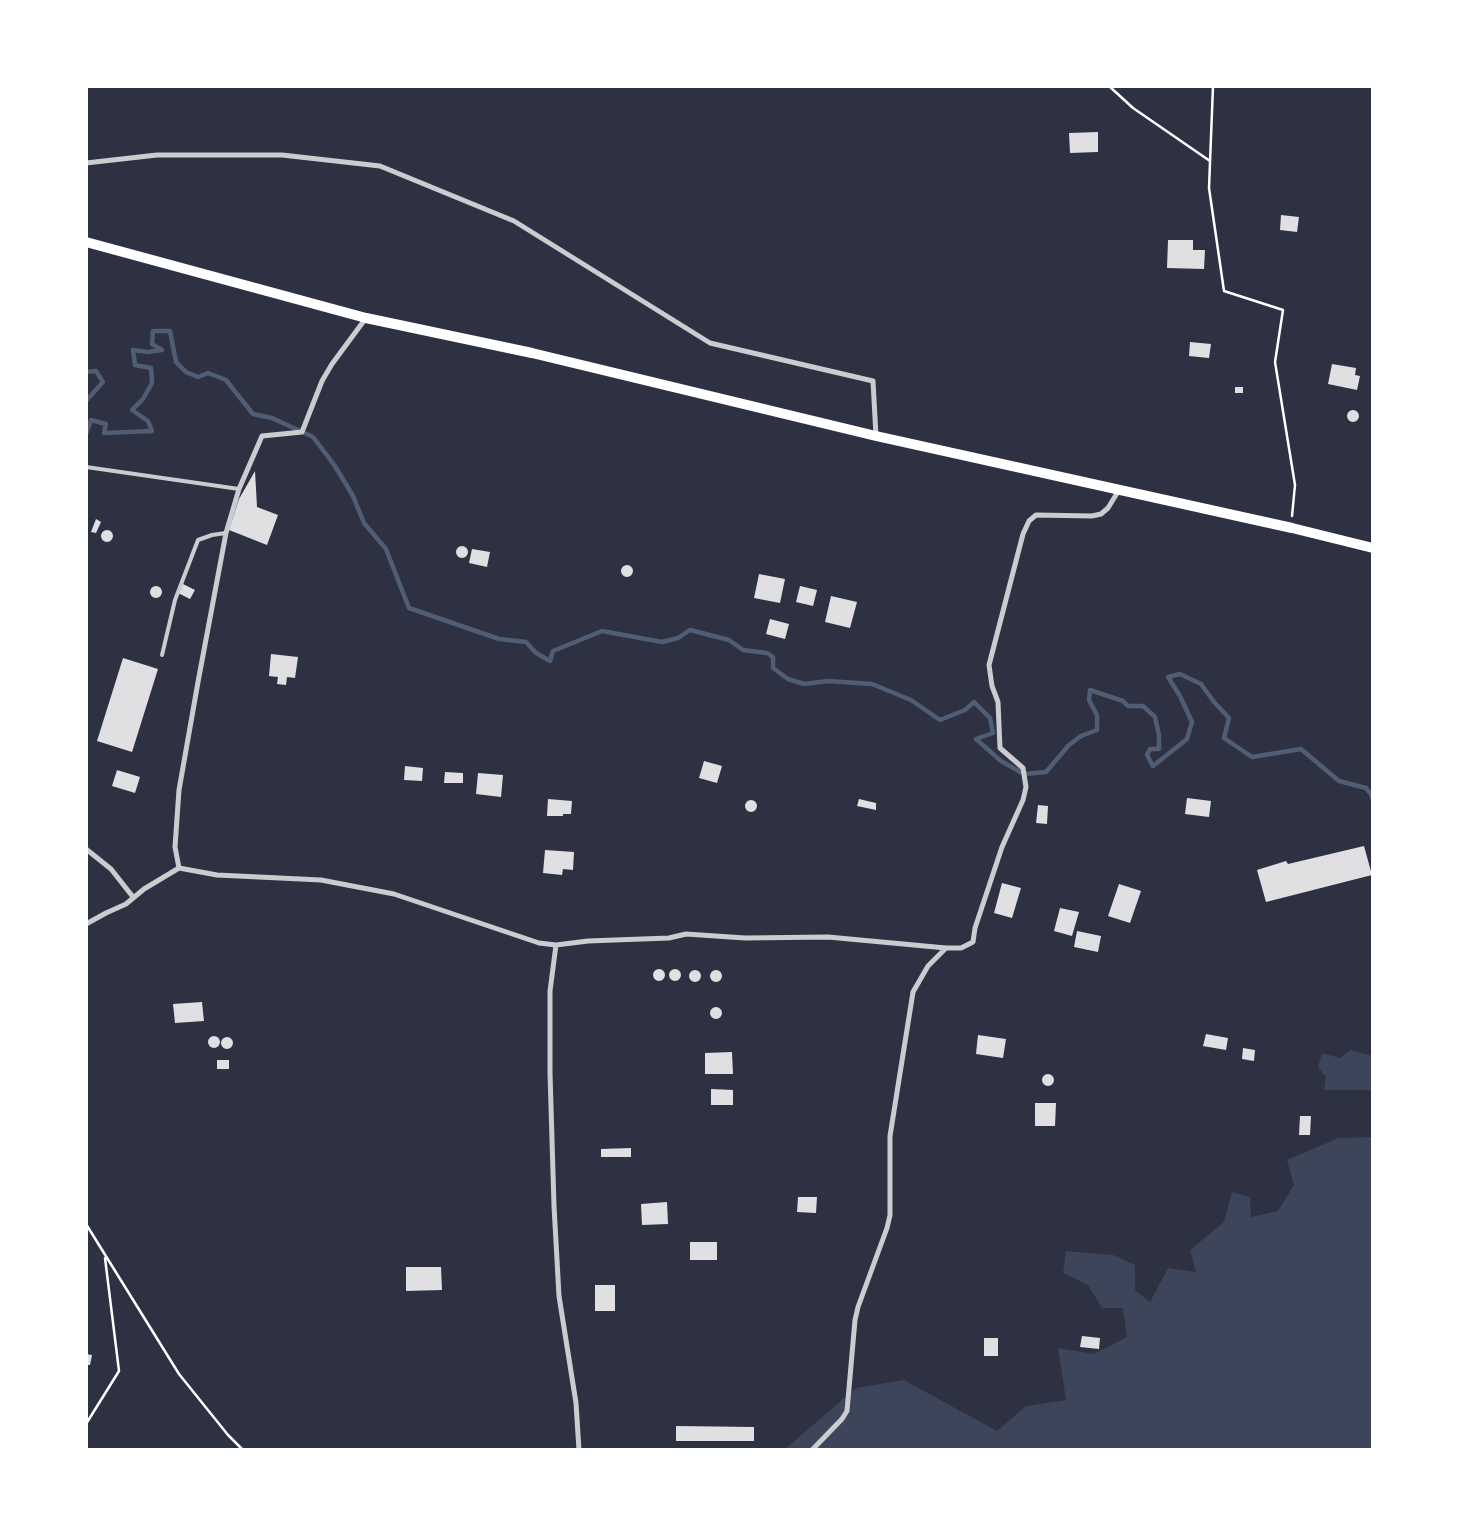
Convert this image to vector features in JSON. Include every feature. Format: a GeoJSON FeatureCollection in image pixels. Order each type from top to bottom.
{"type":"FeatureCollection","features":[{"type":"Feature","properties":{"kind":"main road"},"geometry":{"type":"LineString","coordinates":[[86,242],[366,318],[532,353],[876,436],[1035,470],[1373,548]]}},
{"type":"Feature","properties":{"kind":"street"},"geometry":{"type":"LineString","coordinates":[[86,163],[157,156],[282,156],[380,166],[514,221],[710,342],[873,381],[876,436]]}},
{"type":"Feature","properties":{"kind":"street"},"geometry":{"type":"LineString","coordinates":[[179,868],[175,847],[179,790],[226,533],[239,490],[262,436],[302,432],[322,381],[332,364],[366,318]]}},
{"type":"Feature","properties":{"kind":"street"},"geometry":{"type":"LineString","coordinates":[[86,924],[126,904],[144,889],[179,868],[217,875],[321,880],[394,894],[539,943],[556,945],[588,941],[668,938],[686,934],[745,938],[828,937],[961,948],[973,942],[975,928],[1002,847],[1023,800],[1026,787],[1022,768],[1000,748],[998,702],[992,686],[989,665],[1023,534],[1029,521],[1036,515],[1092,516],[1101,514],[1108,508],[1119,490]]}},
{"type":"Feature","properties":{"kind":"street"},"geometry":{"type":"LineString","coordinates":[[86,849],[111,869],[133,897]]}},
{"type":"Feature","properties":{"kind":"street"},"geometry":{"type":"LineString","coordinates":[[556,945],[550,990],[550,1073],[554,1206],[559,1296],[576,1403],[579,1450]]}},
{"type":"Feature","properties":{"kind":"street"},"geometry":{"type":"LineString","coordinates":[[812,1450],[842,1419],[847,1411],[855,1320],[888,1228],[890,1215],[890,1136],[913,992],[928,966],[946,948]]}},
{"type":"Feature","properties":{"kind":"lane"},"geometry":{"type":"LineString","coordinates":[[86,467],[239,490]]}},
{"type":"Feature","properties":{"kind":"lane"},"geometry":{"type":"LineString","coordinates":[[162,655],[175,600],[198,540],[226,533]]}},
{"type":"Feature","properties":{"kind":"path"},"geometry":{"type":"LineString","coordinates":[[1109,86],[1133,108],[1210,161]]}},
{"type":"Feature","properties":{"kind":"path"},"geometry":{"type":"LineString","coordinates":[[1213,86],[1209,188],[1224,291],[1283,310],[1276,362],[1295,485],[1292,528]]}},
{"type":"Feature","properties":{"kind":"path"},"geometry":{"type":"LineString","coordinates":[[86,1224],[179,1374],[228,1435],[243,1450]]}},
{"type":"Feature","properties":{"kind":"path"},"geometry":{"type":"LineString","coordinates":[[86,1424],[119,1371],[105,1256]]}},
{"type":"Feature","properties":{"kind":"shaded area"},"geometry":{"type":"Polygon","coordinates":[[[1350,1050],[1373,1056],[1373,1090],[1324,1090],[1326,1077],[1318,1067],[1322,1053],[1340,1058],[1350,1050]]]}},
{"type":"Feature","properties":{"kind":"shaded area"},"geometry":{"type":"Polygon","coordinates":[[[1373,1137],[1373,1450],[784,1450],[856,1388],[904,1380],[997,1431],[1026,1406],[1066,1400],[1058,1348],[1094,1354],[1127,1337],[1123,1308],[1102,1308],[1088,1285],[1063,1273],[1066,1251],[1113,1255],[1135,1265],[1135,1290],[1150,1302],[1168,1268],[1196,1272],[1190,1250],[1224,1222],[1232,1192],[1250,1197],[1251,1217],[1278,1211],[1294,1185],[1287,1160],[1338,1138],[1373,1137]]]}},
{"type":"Feature","properties":{"kind":"building"},"geometry":{"type":"Polygon","coordinates":[[[1098,132],[1098,152],[1070,153],[1069,133],[1098,132]]]}},
{"type":"Feature","properties":{"kind":"building"},"geometry":{"type":"Polygon","coordinates":[[[1281,215],[1299,217],[1297,232],[1280,230],[1281,215]]]}},
{"type":"Feature","properties":{"kind":"building"},"geometry":{"type":"Polygon","coordinates":[[[1168,240],[1193,240],[1193,250],[1205,250],[1204,269],[1167,268],[1168,240]]]}},
{"type":"Feature","properties":{"kind":"building"},"geometry":{"type":"Polygon","coordinates":[[[1190,342],[1211,344],[1209,358],[1189,356],[1190,342]]]}},
{"type":"Feature","properties":{"kind":"building"},"geometry":{"type":"Polygon","coordinates":[[[1332,364],[1356,368],[1355,375],[1360,376],[1357,390],[1328,384],[1332,364]]]}},
{"type":"Feature","properties":{"kind":"building"},"geometry":{"type":"Polygon","coordinates":[[[1235,387],[1243,387],[1243,393],[1235,393],[1235,387]]]}},
{"type":"Feature","properties":{"kind":"building"},"geometry":{"type":"Polygon","coordinates":[[[1351,410],[1355,410],[1359,416],[1355,422],[1351,422],[1347,418],[1347,414],[1351,410]]]}},
{"type":"Feature","properties":{"kind":"building"},"geometry":{"type":"Polygon","coordinates":[[[255,471],[257,507],[278,515],[267,545],[229,530],[239,499],[255,471]]]}},
{"type":"Feature","properties":{"kind":"building"},"geometry":{"type":"Polygon","coordinates":[[[96,519],[101,522],[96,533],[91,532],[96,519]]]}},
{"type":"Feature","properties":{"kind":"building"},"geometry":{"type":"Polygon","coordinates":[[[105,530],[109,530],[113,536],[109,542],[105,542],[101,538],[101,534],[105,530]]]}},
{"type":"Feature","properties":{"kind":"building"},"geometry":{"type":"Polygon","coordinates":[[[460,546],[464,546],[468,552],[464,558],[460,558],[456,554],[456,550],[460,546]]]}},
{"type":"Feature","properties":{"kind":"building"},"geometry":{"type":"Polygon","coordinates":[[[472,549],[490,552],[487,567],[469,563],[472,549]]]}},
{"type":"Feature","properties":{"kind":"building"},"geometry":{"type":"Polygon","coordinates":[[[625,565],[629,565],[633,571],[629,577],[625,577],[621,573],[621,569],[625,565]]]}},
{"type":"Feature","properties":{"kind":"building"},"geometry":{"type":"Polygon","coordinates":[[[759,574],[785,579],[780,603],[754,598],[759,574]]]}},
{"type":"Feature","properties":{"kind":"building"},"geometry":{"type":"Polygon","coordinates":[[[183,584],[195,590],[190,599],[178,593],[183,584]]]}},
{"type":"Feature","properties":{"kind":"building"},"geometry":{"type":"Polygon","coordinates":[[[154,586],[158,586],[162,592],[158,598],[154,598],[150,594],[150,590],[154,586]]]}},
{"type":"Feature","properties":{"kind":"building"},"geometry":{"type":"Polygon","coordinates":[[[800,586],[817,590],[813,606],[796,602],[800,586]]]}},
{"type":"Feature","properties":{"kind":"building"},"geometry":{"type":"Polygon","coordinates":[[[831,596],[857,602],[850,628],[825,622],[831,596]]]}},
{"type":"Feature","properties":{"kind":"building"},"geometry":{"type":"Polygon","coordinates":[[[770,619],[789,624],[785,639],[766,634],[770,619]]]}},
{"type":"Feature","properties":{"kind":"building"},"geometry":{"type":"Polygon","coordinates":[[[271,654],[298,657],[295,678],[287,677],[286,685],[277,684],[278,677],[269,676],[271,654]]]}},
{"type":"Feature","properties":{"kind":"building"},"geometry":{"type":"Polygon","coordinates":[[[123,658],[158,669],[132,752],[97,741],[123,658]]]}},
{"type":"Feature","properties":{"kind":"building"},"geometry":{"type":"Polygon","coordinates":[[[704,761],[722,766],[717,783],[699,778],[704,761]]]}},
{"type":"Feature","properties":{"kind":"building"},"geometry":{"type":"Polygon","coordinates":[[[405,766],[423,768],[422,781],[404,780],[405,766]]]}},
{"type":"Feature","properties":{"kind":"building"},"geometry":{"type":"Polygon","coordinates":[[[117,770],[140,777],[135,793],[112,786],[117,770]]]}},
{"type":"Feature","properties":{"kind":"building"},"geometry":{"type":"Polygon","coordinates":[[[445,772],[463,773],[463,783],[444,783],[445,772]]]}},
{"type":"Feature","properties":{"kind":"building"},"geometry":{"type":"Polygon","coordinates":[[[478,773],[503,775],[501,797],[476,794],[478,773]]]}},
{"type":"Feature","properties":{"kind":"building"},"geometry":{"type":"Polygon","coordinates":[[[1187,798],[1211,801],[1209,817],[1185,814],[1187,798]]]}},
{"type":"Feature","properties":{"kind":"building"},"geometry":{"type":"Polygon","coordinates":[[[548,799],[572,801],[571,814],[547,816],[548,799]]]}},
{"type":"Feature","properties":{"kind":"building"},"geometry":{"type":"Polygon","coordinates":[[[859,799],[876,803],[876,810],[857,806],[859,799]]]}},
{"type":"Feature","properties":{"kind":"building"},"geometry":{"type":"Polygon","coordinates":[[[749,800],[753,800],[757,806],[753,812],[749,812],[745,808],[745,804],[749,800]]]}},
{"type":"Feature","properties":{"kind":"building"},"geometry":{"type":"Polygon","coordinates":[[[1038,805],[1048,806],[1047,824],[1036,823],[1038,805]]]}},
{"type":"Feature","properties":{"kind":"building"},"geometry":{"type":"Polygon","coordinates":[[[1364,846],[1372,875],[1266,902],[1257,870],[1286,861],[1288,864],[1364,846]]]}},
{"type":"Feature","properties":{"kind":"building"},"geometry":{"type":"Polygon","coordinates":[[[545,850],[574,852],[573,870],[563,869],[562,875],[543,873],[545,850]]]}},
{"type":"Feature","properties":{"kind":"building"},"geometry":{"type":"Polygon","coordinates":[[[1002,883],[1021,888],[1012,918],[994,913],[1002,883]]]}},
{"type":"Feature","properties":{"kind":"building"},"geometry":{"type":"Polygon","coordinates":[[[1119,884],[1141,891],[1130,923],[1108,916],[1119,884]]]}},
{"type":"Feature","properties":{"kind":"building"},"geometry":{"type":"Polygon","coordinates":[[[1060,908],[1079,912],[1072,936],[1054,931],[1060,908]]]}},
{"type":"Feature","properties":{"kind":"building"},"geometry":{"type":"Polygon","coordinates":[[[1077,931],[1101,936],[1098,952],[1074,947],[1077,931]]]}},
{"type":"Feature","properties":{"kind":"building"},"geometry":{"type":"Polygon","coordinates":[[[657,969],[661,969],[665,975],[661,981],[657,981],[653,977],[653,973],[657,969]]]}},
{"type":"Feature","properties":{"kind":"building"},"geometry":{"type":"Polygon","coordinates":[[[673,969],[677,969],[681,975],[677,981],[673,981],[669,977],[669,973],[673,969]]]}},
{"type":"Feature","properties":{"kind":"building"},"geometry":{"type":"Polygon","coordinates":[[[693,970],[697,970],[701,976],[697,982],[693,982],[689,978],[689,974],[693,970]]]}},
{"type":"Feature","properties":{"kind":"building"},"geometry":{"type":"Polygon","coordinates":[[[714,970],[718,970],[722,976],[718,982],[714,982],[710,978],[710,974],[714,970]]]}},
{"type":"Feature","properties":{"kind":"building"},"geometry":{"type":"Polygon","coordinates":[[[202,1002],[204,1021],[175,1023],[173,1004],[202,1002]]]}},
{"type":"Feature","properties":{"kind":"building"},"geometry":{"type":"Polygon","coordinates":[[[714,1007],[718,1007],[722,1013],[718,1019],[714,1019],[710,1015],[710,1011],[714,1007]]]}},
{"type":"Feature","properties":{"kind":"building"},"geometry":{"type":"Polygon","coordinates":[[[1206,1034],[1228,1038],[1226,1050],[1203,1046],[1206,1034]]]}},
{"type":"Feature","properties":{"kind":"building"},"geometry":{"type":"Polygon","coordinates":[[[978,1035],[1006,1039],[1003,1058],[976,1054],[978,1035]]]}},
{"type":"Feature","properties":{"kind":"building"},"geometry":{"type":"Polygon","coordinates":[[[212,1036],[216,1036],[220,1042],[216,1048],[212,1048],[208,1044],[208,1040],[212,1036]]]}},
{"type":"Feature","properties":{"kind":"building"},"geometry":{"type":"Polygon","coordinates":[[[225,1037],[229,1037],[233,1043],[229,1049],[225,1049],[221,1045],[221,1041],[225,1037]]]}},
{"type":"Feature","properties":{"kind":"building"},"geometry":{"type":"Polygon","coordinates":[[[1243,1048],[1255,1050],[1254,1061],[1242,1059],[1243,1048]]]}},
{"type":"Feature","properties":{"kind":"building"},"geometry":{"type":"Polygon","coordinates":[[[732,1052],[733,1074],[705,1074],[705,1053],[732,1052]]]}},
{"type":"Feature","properties":{"kind":"building"},"geometry":{"type":"Polygon","coordinates":[[[217,1060],[229,1060],[229,1069],[217,1069],[217,1060]]]}},
{"type":"Feature","properties":{"kind":"building"},"geometry":{"type":"Polygon","coordinates":[[[1046,1074],[1050,1074],[1054,1080],[1050,1086],[1046,1086],[1042,1082],[1042,1078],[1046,1074]]]}},
{"type":"Feature","properties":{"kind":"building"},"geometry":{"type":"Polygon","coordinates":[[[711,1089],[733,1090],[733,1105],[711,1105],[711,1089]]]}},
{"type":"Feature","properties":{"kind":"building"},"geometry":{"type":"Polygon","coordinates":[[[1035,1103],[1056,1103],[1055,1126],[1035,1126],[1035,1103]]]}},
{"type":"Feature","properties":{"kind":"building"},"geometry":{"type":"Polygon","coordinates":[[[1300,1116],[1311,1116],[1310,1135],[1299,1135],[1300,1116]]]}},
{"type":"Feature","properties":{"kind":"building"},"geometry":{"type":"Polygon","coordinates":[[[631,1148],[631,1157],[601,1157],[601,1149],[631,1148]]]}},
{"type":"Feature","properties":{"kind":"building"},"geometry":{"type":"Polygon","coordinates":[[[798,1197],[817,1197],[816,1213],[797,1212],[798,1197]]]}},
{"type":"Feature","properties":{"kind":"building"},"geometry":{"type":"Polygon","coordinates":[[[667,1202],[668,1224],[642,1225],[641,1204],[667,1202]]]}},
{"type":"Feature","properties":{"kind":"building"},"geometry":{"type":"Polygon","coordinates":[[[690,1242],[717,1242],[717,1260],[690,1260],[690,1242]]]}},
{"type":"Feature","properties":{"kind":"building"},"geometry":{"type":"Polygon","coordinates":[[[406,1267],[441,1267],[442,1290],[406,1291],[406,1267]]]}},
{"type":"Feature","properties":{"kind":"building"},"geometry":{"type":"Polygon","coordinates":[[[595,1285],[615,1285],[615,1311],[595,1311],[595,1285]]]}},
{"type":"Feature","properties":{"kind":"building"},"geometry":{"type":"Polygon","coordinates":[[[1082,1336],[1100,1338],[1099,1349],[1080,1347],[1082,1336]]]}},
{"type":"Feature","properties":{"kind":"building"},"geometry":{"type":"Polygon","coordinates":[[[984,1338],[998,1338],[998,1356],[984,1356],[984,1338]]]}},
{"type":"Feature","properties":{"kind":"building"},"geometry":{"type":"Polygon","coordinates":[[[86,1354],[92,1355],[90,1365],[86,1365],[86,1354]]]}},
{"type":"Feature","properties":{"kind":"building"},"geometry":{"type":"Polygon","coordinates":[[[676,1426],[754,1427],[754,1441],[676,1441],[676,1426]]]}},
{"type":"Feature","properties":{"kind":"waterway"},"geometry":{"type":"LineString","coordinates":[[86,434],[91,420],[106,424],[104,433],[152,431],[148,421],[132,410],[143,399],[152,383],[151,368],[135,365],[133,350],[148,352],[162,350],[152,344],[153,331],[170,331],[176,362],[186,372],[198,377],[208,373],[226,380],[253,414],[272,418],[313,437],[335,466],[353,496],[364,523],[386,549],[409,608],[499,639],[526,642],[536,653],[550,661],[553,651],[602,631],[662,642],[678,638],[690,630],[729,640],[743,650],[767,653],[773,657],[773,668],[788,679],[804,684],[828,681],[872,684],[911,700],[940,720],[965,710],[974,702],[990,718],[993,733],[976,739],[1001,761],[1024,774],[1046,772],[1069,745],[1081,736],[1097,730],[1097,715],[1089,700],[1090,690],[1123,701],[1128,706],[1143,706],[1155,717],[1159,735],[1159,749],[1150,749],[1147,755],[1153,766],[1187,739],[1192,722],[1180,696],[1168,677],[1180,674],[1201,684],[1229,718],[1224,738],[1252,757],[1301,749],[1339,781],[1366,788],[1373,800]]}},
{"type":"Feature","properties":{"kind":"waterway"},"geometry":{"type":"LineString","coordinates":[[86,372],[96,371],[103,382],[86,401]]}}]}
